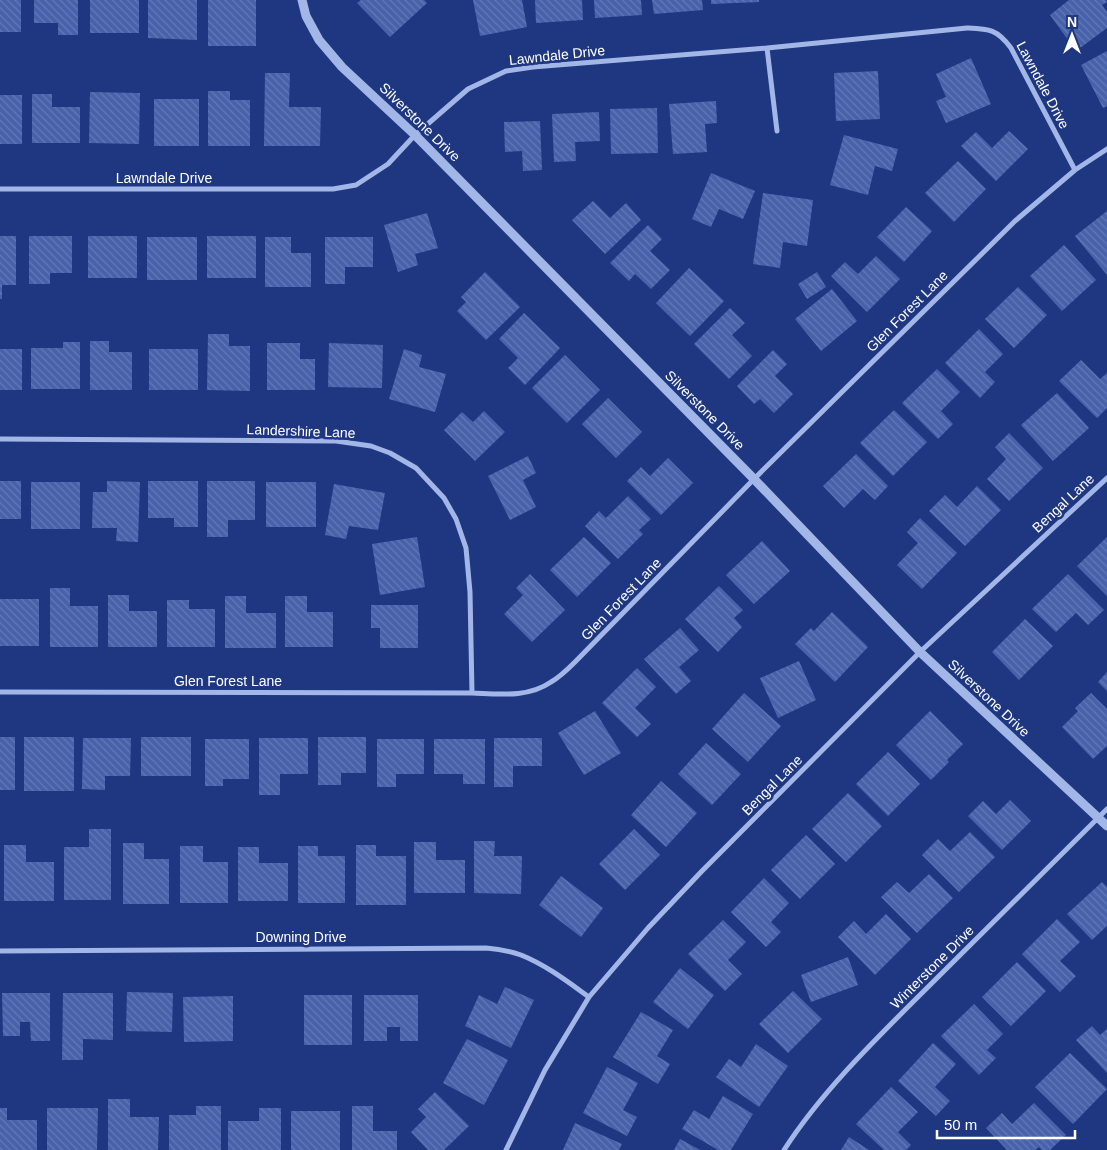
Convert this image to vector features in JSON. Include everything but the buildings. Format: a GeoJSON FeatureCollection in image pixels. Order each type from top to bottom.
{"type":"FeatureCollection","features":[{"type":"Feature","properties":{"kind":"street","name":"Silverstone Drive"},"geometry":{"type":"LineString","coordinates":[[302,0],[306,16],[315,32],[342,67],[415,135],[754,478],[920,652],[1107,826]]}},
{"type":"Feature","properties":{"kind":"street","name":"Lawndale Drive"},"geometry":{"type":"LineString","coordinates":[[0,189],[333,189],[356,186],[388,164],[415,135],[468,89],[506,71],[967,28],[991,30],[1003,36],[1075,170]]}},
{"type":"Feature","properties":{"kind":"street"},"geometry":{"type":"LineString","coordinates":[[767,48],[777,130]]}},
{"type":"Feature","properties":{"kind":"street","name":"Glen Forest Lane"},"geometry":{"type":"LineString","coordinates":[[0,692],[472,692],[504,694],[529,693],[551,683],[575,662],[754,478],[1015,221],[1036,201],[1075,170],[1107,149]]}},
{"type":"Feature","properties":{"kind":"street","name":"Landershire Lane"},"geometry":{"type":"LineString","coordinates":[[0,439],[336,441],[371,446],[390,453],[416,468],[444,498],[456,519],[466,548],[470,592],[472,692]]}},
{"type":"Feature","properties":{"kind":"street","name":"Bengal Lane"},"geometry":{"type":"LineString","coordinates":[[506,1150],[545,1070],[590,997],[648,928],[702,871],[920,652],[1107,478]]}},
{"type":"Feature","properties":{"kind":"street","name":"Winterstone Drive"},"geometry":{"type":"LineString","coordinates":[[784,1150],[794,1134],[828,1092],[898,1017],[1107,809]]}},
{"type":"Feature","properties":{"kind":"street","name":"Downing Drive"},"geometry":{"type":"LineString","coordinates":[[0,950],[486,948],[505,950],[522,955],[553,972],[590,997]]}}]}
